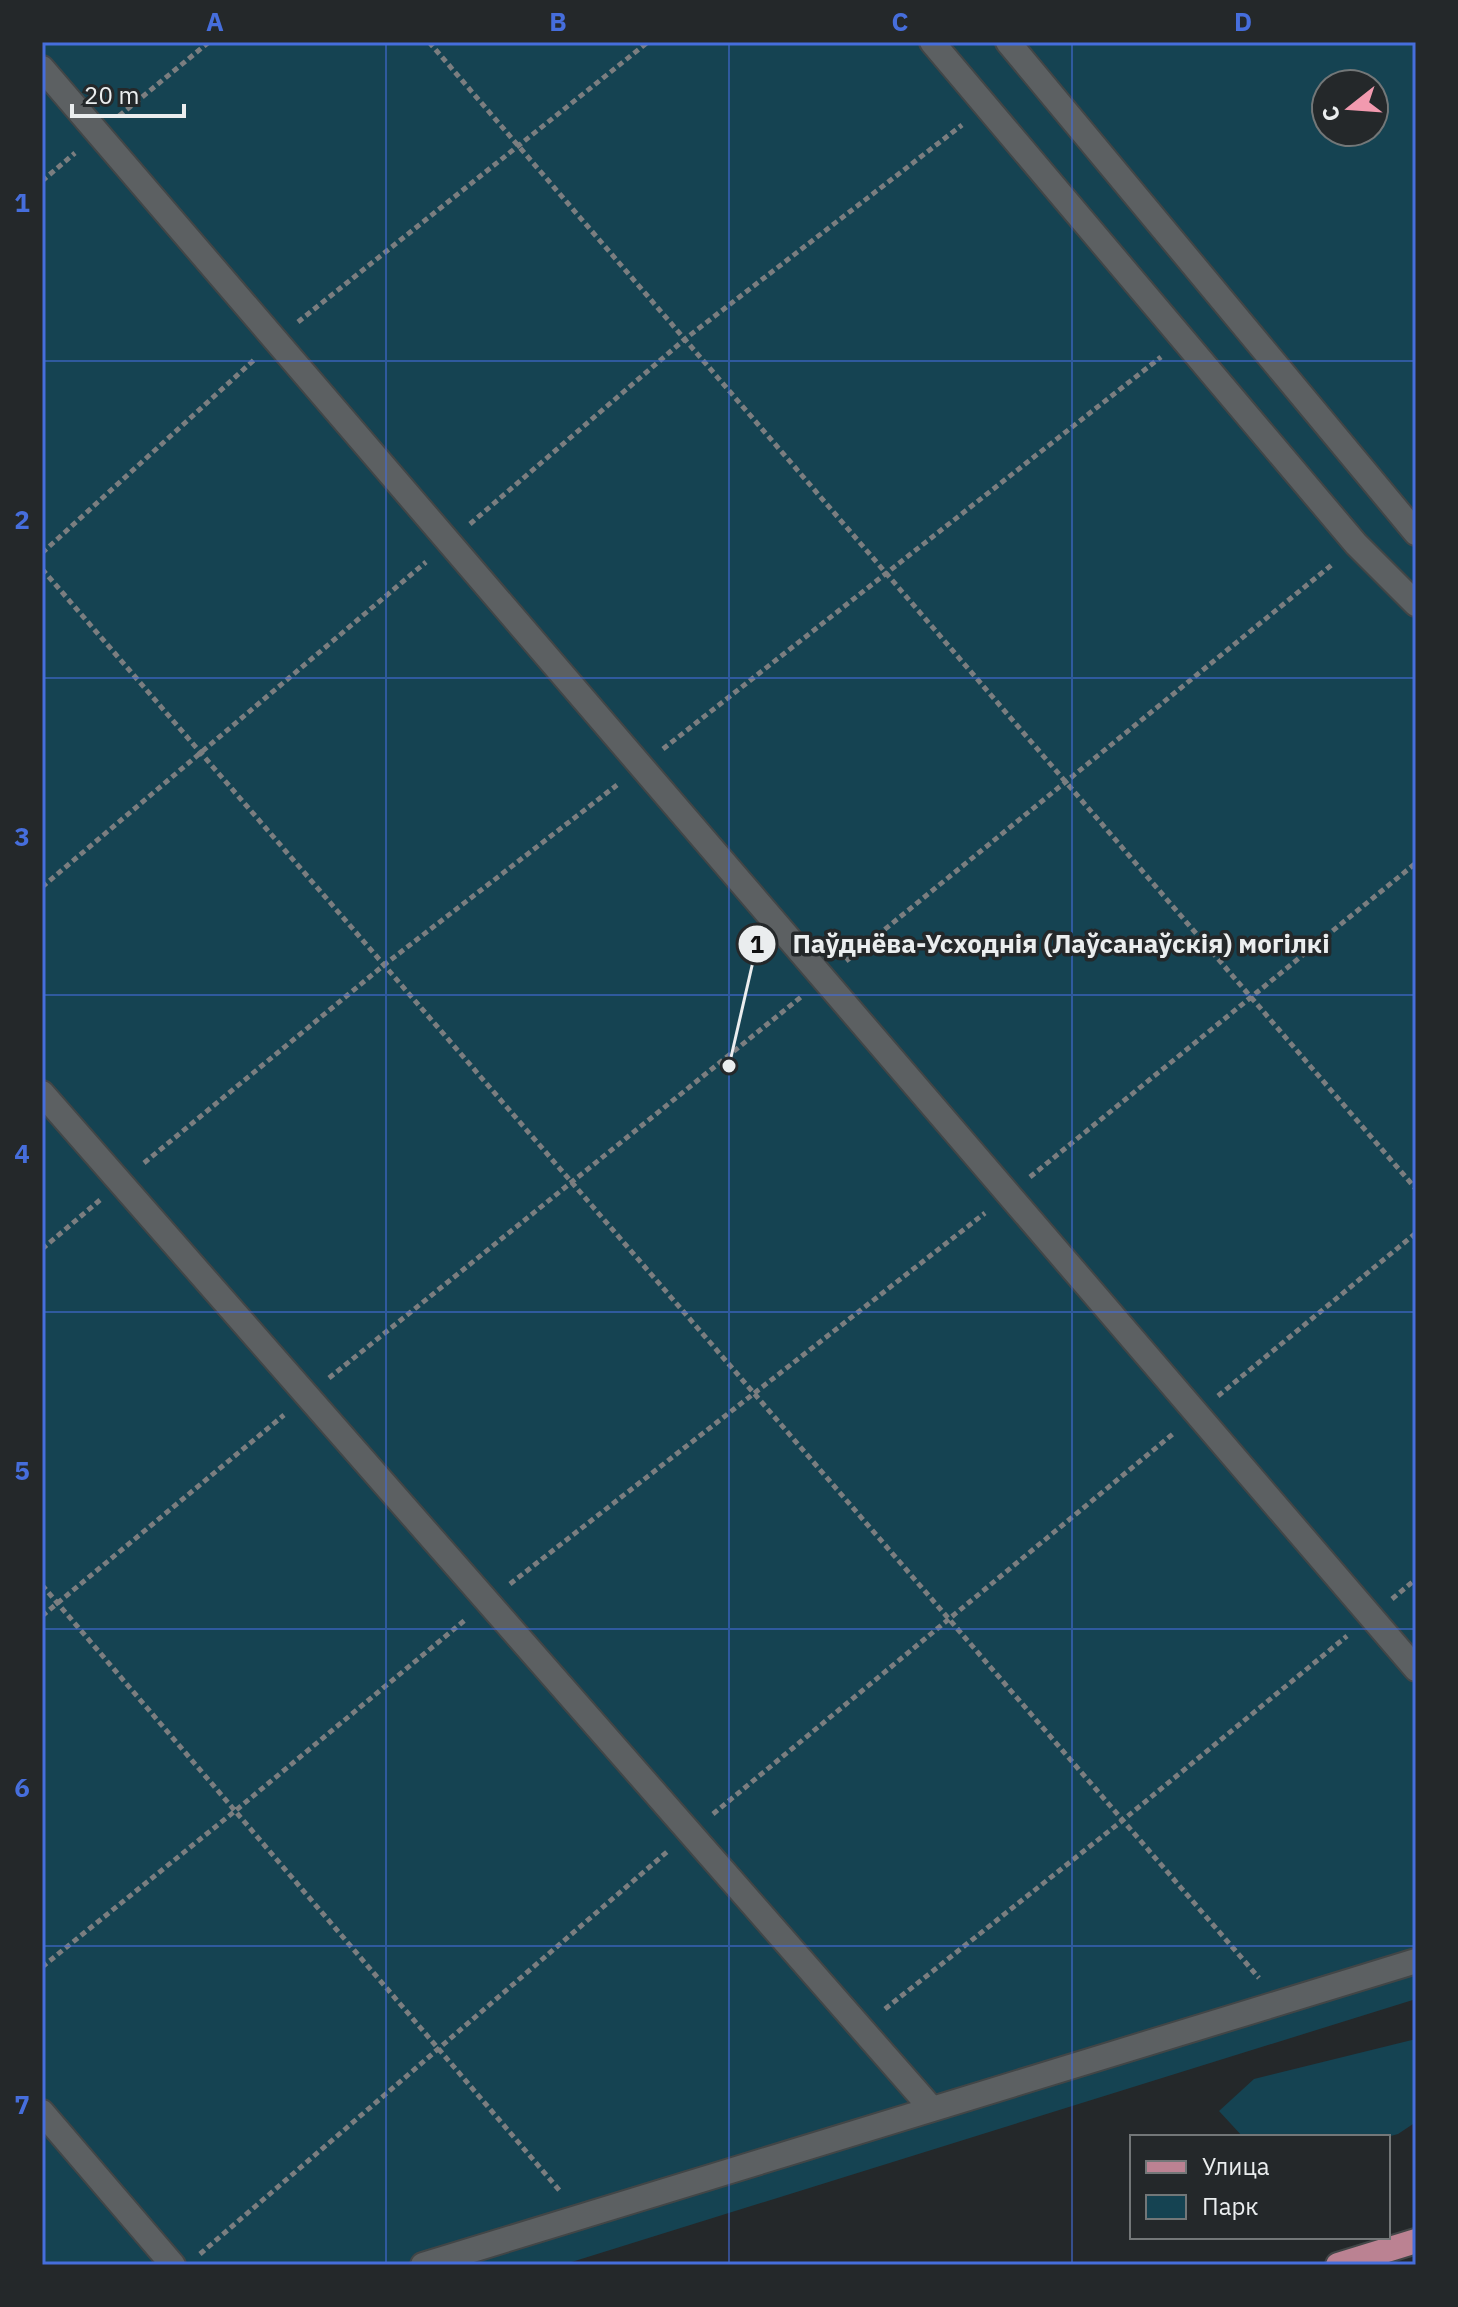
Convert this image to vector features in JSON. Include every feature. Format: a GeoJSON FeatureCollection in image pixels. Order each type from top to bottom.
{"type":"FeatureCollection","features":[{"type":"Feature","properties":{"kind":"main road"},"geometry":{"type":"LineString","coordinates":[[1338,2265],[1416,2241]]}},
{"type":"Feature","properties":{"kind":"lane"},"geometry":{"type":"LineString","coordinates":[[932,42],[1356,544],[1416,604]]}},
{"type":"Feature","properties":{"kind":"lane"},"geometry":{"type":"LineString","coordinates":[[1008,42],[1416,533]]}},
{"type":"Feature","properties":{"kind":"lane"},"geometry":{"type":"LineString","coordinates":[[42,68],[1416,1669]]}},
{"type":"Feature","properties":{"kind":"lane"},"geometry":{"type":"LineString","coordinates":[[42,1093],[932,2109]]}},
{"type":"Feature","properties":{"kind":"lane"},"geometry":{"type":"LineString","coordinates":[[423,2265],[1416,1961]]}},
{"type":"Feature","properties":{"kind":"lane"},"geometry":{"type":"LineString","coordinates":[[42,2112],[173,2265]]}},
{"type":"Feature","properties":{"kind":"path"},"geometry":{"type":"LineString","coordinates":[[42,181],[209,42]]}},
{"type":"Feature","properties":{"kind":"path"},"geometry":{"type":"LineString","coordinates":[[429,42],[1416,1189]]}},
{"type":"Feature","properties":{"kind":"path"},"geometry":{"type":"LineString","coordinates":[[42,553],[275,340],[648,42]]}},
{"type":"Feature","properties":{"kind":"path"},"geometry":{"type":"LineString","coordinates":[[42,887],[685,339],[986,106]]}},
{"type":"Feature","properties":{"kind":"path"},"geometry":{"type":"LineString","coordinates":[[42,1249],[384,965],[1183,339]]}},
{"type":"Feature","properties":{"kind":"path"},"geometry":{"type":"LineString","coordinates":[[42,1616],[307,1396],[1066,784],[1356,544]]}},
{"type":"Feature","properties":{"kind":"path"},"geometry":{"type":"LineString","coordinates":[[42,569],[1281,2003]]}},
{"type":"Feature","properties":{"kind":"path"},"geometry":{"type":"LineString","coordinates":[[42,1967],[488,1602],[1009,1194],[1416,863]]}},
{"type":"Feature","properties":{"kind":"path"},"geometry":{"type":"LineString","coordinates":[[199,2255],[690,1833],[1416,1233]]}},
{"type":"Feature","properties":{"kind":"path"},"geometry":{"type":"LineString","coordinates":[[861,2029],[1123,1820],[1416,1579]]}},
{"type":"Feature","properties":{"kind":"path"},"geometry":{"type":"LineString","coordinates":[[42,1585],[581,2216]]}},
{"type":"Feature","properties":{"kind":"green space"},"geometry":{"type":"Polygon","coordinates":[[[42,42],[1416,42],[1416,1999],[562,2265],[42,2265],[42,42]]]}},
{"type":"Feature","properties":{"kind":"green space"},"geometry":{"type":"Polygon","coordinates":[[[1416,2039],[1416,2122],[1390,2136],[1241,2135],[1219,2111],[1254,2079],[1416,2039]]]}},
{"type":"Feature","properties":{"kind":"place","name":"Паўднёва-Усходнія (Лаўсанаўскія) могілкі"},"geometry":{"type":"Point","coordinates":[729,1066]}}]}
